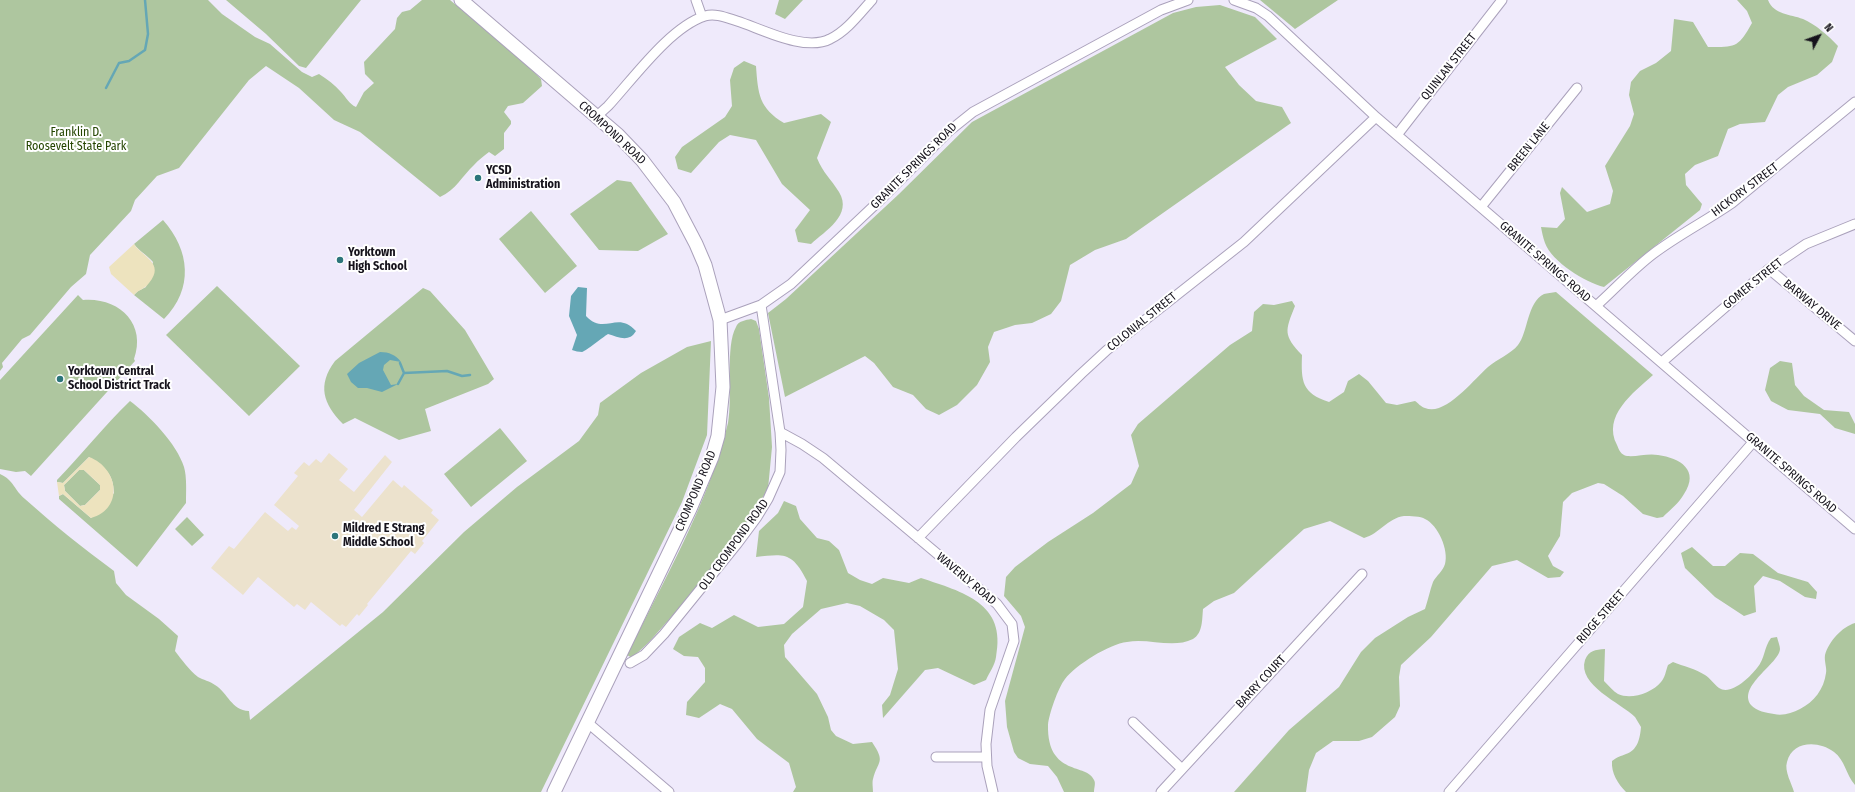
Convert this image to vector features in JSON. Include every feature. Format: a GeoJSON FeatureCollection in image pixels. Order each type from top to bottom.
{"type":"FeatureCollection","features":[{"type":"Feature","properties":{"kind":"highway","name":"CROMPOND ROAD"},"geometry":{"type":"LineString","coordinates":[[461,0],[597,116],[642,160],[674,202],[693,237],[705,265],[720,320],[724,387],[718,436],[712,457],[690,509],[554,792]]}},
{"type":"Feature","properties":{"kind":"street"},"geometry":{"type":"LineString","coordinates":[[696,0],[702,17]]}},
{"type":"Feature","properties":{"kind":"street"},"geometry":{"type":"LineString","coordinates":[[597,116],[678,30],[702,17],[719,15],[779,37],[815,43],[829,40],[840,32],[872,0]]}},
{"type":"Feature","properties":{"kind":"street","name":"GRANITE SPRINGS ROAD"},"geometry":{"type":"LineString","coordinates":[[720,320],[761,305],[791,284],[878,202],[960,121],[1121,30],[1161,10],[1188,0]]}},
{"type":"Feature","properties":{"kind":"street","name":"GRANITE SPRINGS ROAD"},"geometry":{"type":"LineString","coordinates":[[1234,0],[1256,8],[1268,16],[1376,117],[1855,528]]}},
{"type":"Feature","properties":{"kind":"street","name":"QUINLAN STREET"},"geometry":{"type":"LineString","coordinates":[[1397,135],[1502,0]]}},
{"type":"Feature","properties":{"kind":"street","name":"BREEN LANE"},"geometry":{"type":"LineString","coordinates":[[1481,207],[1577,88]]}},
{"type":"Feature","properties":{"kind":"street","name":"HICKORY STREET"},"geometry":{"type":"LineString","coordinates":[[1596,306],[1652,255],[1690,228],[1717,214],[1732,203],[1855,102]]}},
{"type":"Feature","properties":{"kind":"street","name":"COLONIAL STREET"},"geometry":{"type":"LineString","coordinates":[[918,538],[1016,437],[1086,369],[1107,350],[1244,242],[1376,117]]}},
{"type":"Feature","properties":{"kind":"street","name":"GOMER STREET"},"geometry":{"type":"LineString","coordinates":[[1662,362],[1769,269],[1806,244],[1855,224]]}},
{"type":"Feature","properties":{"kind":"street","name":"BARWAY DRIVE"},"geometry":{"type":"LineString","coordinates":[[1769,269],[1855,341]]}},
{"type":"Feature","properties":{"kind":"street","name":"OLD CROMPOND ROAD"},"geometry":{"type":"LineString","coordinates":[[630,662],[644,655],[664,634],[737,544],[768,499],[780,472],[782,450],[780,432],[761,305]]}},
{"type":"Feature","properties":{"kind":"street","name":"WAVERLY ROAD"},"geometry":{"type":"LineString","coordinates":[[780,432],[823,458],[997,604],[1012,624],[1014,641],[990,710],[986,744],[986,757],[993,792]]}},
{"type":"Feature","properties":{"kind":"street","name":"RIDGE STREET"},"geometry":{"type":"LineString","coordinates":[[1449,792],[1754,441]]}},
{"type":"Feature","properties":{"kind":"street","name":"BARRY COURT"},"geometry":{"type":"LineString","coordinates":[[1161,792],[1362,574]]}},
{"type":"Feature","properties":{"kind":"street"},"geometry":{"type":"LineString","coordinates":[[1133,722],[1182,769]]}},
{"type":"Feature","properties":{"kind":"street"},"geometry":{"type":"LineString","coordinates":[[588,724],[669,792]]}},
{"type":"Feature","properties":{"kind":"street"},"geometry":{"type":"LineString","coordinates":[[936,758],[986,757]]}},
{"type":"Feature","properties":{"kind":"shaded area","name":"Mildred E Strang Middle School"},"geometry":{"type":"Polygon","coordinates":[[[329,453],[348,469],[339,480],[354,492],[385,455],[392,462],[354,510],[362,517],[393,480],[402,488],[404,485],[433,510],[431,513],[439,520],[422,541],[424,543],[415,554],[411,551],[367,604],[368,605],[359,616],[357,614],[346,627],[342,624],[340,626],[311,602],[305,610],[297,604],[294,607],[258,577],[243,595],[211,568],[229,546],[234,549],[265,512],[288,531],[292,527],[296,530],[299,526],[274,505],[298,476],[294,473],[304,462],[309,466],[316,459],[321,463],[329,453]]]}},
{"type":"Feature","properties":{"kind":"green space","name":"Franklin D. Roosevelt State Park"},"geometry":{"type":"Polygon","coordinates":[[[0,0],[208,0],[222,14],[255,37],[270,44],[302,72],[312,77],[319,74],[328,80],[339,89],[351,104],[356,107],[364,92],[374,83],[365,74],[364,62],[395,29],[397,18],[402,12],[410,10],[422,0],[450,0],[512,51],[541,79],[542,86],[523,103],[508,106],[504,112],[511,121],[511,124],[504,133],[504,149],[495,156],[489,152],[481,158],[455,187],[440,197],[360,132],[334,120],[299,88],[266,66],[249,80],[179,168],[157,176],[135,200],[131,211],[90,255],[86,274],[71,287],[30,335],[22,339],[2,363],[3,367],[0,371],[0,0]]]}},
{"type":"Feature","properties":{"kind":"green space"},"geometry":{"type":"Polygon","coordinates":[[[226,0],[361,0],[306,68],[299,66],[266,34],[226,0]]]}},
{"type":"Feature","properties":{"kind":"green space"},"geometry":{"type":"Polygon","coordinates":[[[779,0],[803,0],[785,19],[775,14],[779,0]]]}},
{"type":"Feature","properties":{"kind":"green space"},"geometry":{"type":"Polygon","coordinates":[[[1260,0],[1338,0],[1295,29],[1260,0]]]}},
{"type":"Feature","properties":{"kind":"green space"},"geometry":{"type":"Polygon","coordinates":[[[1737,0],[1768,0],[1774,9],[1803,19],[1812,24],[1826,34],[1838,46],[1832,62],[1817,75],[1788,87],[1778,95],[1765,122],[1740,124],[1728,129],[1718,156],[1695,165],[1685,174],[1686,185],[1702,204],[1700,210],[1604,287],[1588,281],[1570,270],[1554,257],[1544,241],[1541,227],[1557,228],[1565,219],[1560,193],[1562,187],[1587,212],[1610,204],[1613,191],[1605,166],[1630,126],[1634,114],[1629,95],[1631,82],[1640,71],[1656,63],[1671,51],[1674,19],[1693,22],[1708,47],[1725,47],[1739,42],[1752,23],[1747,11],[1737,0]]]}},
{"type":"Feature","properties":{"kind":"green space"},"geometry":{"type":"Polygon","coordinates":[[[1220,5],[1255,17],[1277,39],[1225,67],[1239,85],[1256,101],[1282,107],[1291,123],[1126,239],[1095,250],[1070,265],[1061,301],[1051,314],[1032,323],[1015,325],[994,332],[988,347],[990,362],[977,385],[957,405],[939,415],[926,409],[913,395],[893,387],[874,363],[865,356],[785,397],[768,313],[786,299],[899,194],[972,122],[1173,13],[1196,7],[1220,5]]]}},
{"type":"Feature","properties":{"kind":"green space"},"geometry":{"type":"Polygon","coordinates":[[[744,61],[756,66],[761,99],[769,112],[784,123],[821,114],[831,122],[817,158],[824,172],[839,192],[842,200],[842,208],[836,222],[811,244],[798,242],[795,230],[810,210],[782,184],[756,140],[730,135],[719,142],[691,173],[678,169],[675,157],[682,147],[725,117],[732,106],[730,80],[734,68],[744,61]]]}},
{"type":"Feature","properties":{"kind":"green space"},"geometry":{"type":"Polygon","coordinates":[[[617,180],[631,182],[668,234],[638,251],[599,250],[570,214],[617,180]]]}},
{"type":"Feature","properties":{"kind":"green space"},"geometry":{"type":"Polygon","coordinates":[[[531,211],[577,266],[545,293],[499,239],[531,211]]]}},
{"type":"Feature","properties":{"kind":"green space"},"geometry":{"type":"Polygon","coordinates":[[[163,220],[179,244],[185,270],[184,282],[180,295],[174,307],[164,319],[134,295],[146,287],[153,262],[134,244],[163,220]]]}},
{"type":"Feature","properties":{"kind":"green space"},"geometry":{"type":"Polygon","coordinates":[[[217,286],[300,366],[249,416],[166,335],[217,286]]]}},
{"type":"Feature","properties":{"kind":"green space"},"geometry":{"type":"Polygon","coordinates":[[[423,288],[430,291],[465,330],[494,379],[488,384],[425,409],[431,431],[399,440],[355,418],[343,424],[336,417],[327,402],[324,386],[329,370],[335,361],[423,288]]]}},
{"type":"Feature","properties":{"kind":"green space"},"geometry":{"type":"Polygon","coordinates":[[[1556,292],[1653,375],[1629,397],[1622,406],[1613,424],[1613,434],[1619,450],[1625,455],[1654,455],[1674,459],[1680,462],[1689,472],[1690,478],[1684,494],[1663,517],[1657,518],[1643,514],[1623,496],[1604,484],[1598,483],[1572,493],[1563,502],[1560,536],[1548,556],[1553,566],[1564,572],[1560,577],[1548,578],[1517,560],[1492,566],[1431,637],[1401,665],[1399,677],[1400,706],[1395,717],[1372,737],[1359,741],[1333,741],[1316,753],[1309,770],[1306,792],[1234,792],[1289,730],[1339,687],[1361,652],[1375,638],[1408,617],[1425,609],[1433,582],[1444,567],[1446,558],[1444,545],[1438,532],[1430,522],[1423,518],[1409,516],[1398,517],[1364,538],[1330,521],[1304,529],[1234,593],[1214,601],[1203,609],[1199,633],[1193,639],[1177,643],[1144,641],[1127,642],[1102,651],[1070,673],[1060,688],[1050,714],[1048,725],[1049,742],[1054,753],[1061,761],[1068,766],[1090,775],[1095,781],[1094,792],[1064,792],[1057,777],[1048,766],[1030,764],[1018,758],[1014,752],[1007,727],[1005,701],[1025,627],[1021,616],[1004,596],[1006,577],[1015,567],[1048,542],[1093,513],[1131,484],[1139,466],[1131,435],[1138,424],[1230,345],[1252,331],[1254,312],[1263,304],[1274,305],[1292,301],[1295,306],[1289,321],[1289,337],[1291,342],[1302,355],[1303,379],[1308,390],[1313,395],[1329,402],[1344,392],[1348,381],[1359,374],[1368,381],[1386,403],[1397,405],[1415,401],[1421,406],[1433,409],[1450,402],[1467,388],[1488,367],[1515,348],[1521,340],[1531,310],[1538,298],[1544,294],[1556,292]]]}},
{"type":"Feature","properties":{"kind":"green space","name":"Yorktown Central School District Track"},"geometry":{"type":"Polygon","coordinates":[[[78,295],[83,300],[96,300],[108,303],[118,308],[126,315],[133,324],[136,334],[137,346],[134,359],[135,361],[31,476],[25,471],[16,472],[0,469],[0,380],[78,295]]]}},
{"type":"Feature","properties":{"kind":"green space"},"geometry":{"type":"Polygon","coordinates":[[[751,319],[756,321],[759,329],[769,398],[772,447],[768,489],[745,526],[699,586],[649,642],[632,658],[627,655],[684,541],[720,453],[728,423],[730,400],[730,359],[733,336],[738,323],[751,319]]]}},
{"type":"Feature","properties":{"kind":"green space"},"geometry":{"type":"Polygon","coordinates":[[[711,341],[707,435],[682,502],[541,792],[0,792],[0,474],[5,476],[11,482],[21,496],[114,571],[116,583],[126,595],[159,619],[178,636],[175,651],[189,668],[198,677],[211,682],[219,688],[238,708],[249,711],[250,720],[383,612],[464,532],[517,487],[579,441],[598,415],[600,403],[641,373],[687,347],[711,341]]]}},
{"type":"Feature","properties":{"kind":"green space"},"geometry":{"type":"Polygon","coordinates":[[[1780,361],[1792,363],[1795,385],[1804,396],[1824,410],[1849,412],[1855,424],[1855,434],[1835,428],[1820,414],[1788,410],[1771,401],[1765,390],[1770,368],[1780,361]]]}},
{"type":"Feature","properties":{"kind":"green space"},"geometry":{"type":"Polygon","coordinates":[[[130,401],[154,422],[169,440],[184,467],[186,480],[186,503],[137,567],[59,499],[59,496],[63,494],[91,518],[114,493],[112,480],[107,472],[89,457],[63,483],[57,482],[57,480],[111,420],[130,401]]]}},
{"type":"Feature","properties":{"kind":"green space"},"geometry":{"type":"Polygon","coordinates":[[[500,428],[527,461],[471,507],[444,474],[500,428]]]}},
{"type":"Feature","properties":{"kind":"green space"},"geometry":{"type":"Polygon","coordinates":[[[79,470],[84,470],[100,485],[100,490],[85,505],[80,506],[65,491],[64,485],[79,470]]]}},
{"type":"Feature","properties":{"kind":"green space"},"geometry":{"type":"Polygon","coordinates":[[[784,501],[796,506],[800,519],[817,538],[829,541],[839,550],[848,573],[860,580],[872,584],[883,578],[909,583],[921,578],[952,589],[978,602],[988,612],[995,624],[998,639],[996,657],[986,680],[974,685],[938,668],[925,670],[883,718],[882,705],[890,695],[898,669],[894,630],[884,620],[860,606],[847,603],[821,609],[792,634],[784,645],[785,657],[817,694],[828,717],[831,730],[836,736],[853,744],[872,742],[880,758],[873,780],[873,792],[793,792],[796,787],[789,763],[757,739],[732,709],[720,704],[699,718],[686,715],[687,702],[705,682],[705,668],[698,657],[684,656],[673,649],[679,637],[700,623],[712,628],[734,615],[758,627],[784,624],[803,607],[807,581],[797,565],[787,557],[774,555],[756,557],[759,531],[778,513],[784,501]]]}},
{"type":"Feature","properties":{"kind":"green space"},"geometry":{"type":"Polygon","coordinates":[[[187,517],[204,535],[192,546],[175,529],[187,517]]]}},
{"type":"Feature","properties":{"kind":"green space"},"geometry":{"type":"Polygon","coordinates":[[[1692,547],[1713,566],[1725,566],[1740,553],[1753,554],[1778,573],[1808,582],[1817,592],[1816,599],[1805,597],[1780,581],[1763,576],[1754,586],[1756,612],[1744,616],[1715,597],[1685,568],[1681,553],[1692,547]]]}},
{"type":"Feature","properties":{"kind":"green space"},"geometry":{"type":"Polygon","coordinates":[[[1855,623],[1855,785],[1849,777],[1838,755],[1828,748],[1813,744],[1800,746],[1794,750],[1787,762],[1786,766],[1794,792],[1626,792],[1620,785],[1614,774],[1612,761],[1630,752],[1636,747],[1641,727],[1635,717],[1602,693],[1587,677],[1584,669],[1585,660],[1590,652],[1605,649],[1604,681],[1616,693],[1623,696],[1635,696],[1647,692],[1657,686],[1662,680],[1668,665],[1673,662],[1694,669],[1709,678],[1719,688],[1729,690],[1740,684],[1754,672],[1762,661],[1771,638],[1777,637],[1780,649],[1778,655],[1749,690],[1748,698],[1753,707],[1777,715],[1794,712],[1814,699],[1821,690],[1825,679],[1825,655],[1827,650],[1841,631],[1855,623]]]}},
{"type":"Feature","properties":{"kind":"sand"},"geometry":{"type":"Polygon","coordinates":[[[134,244],[150,260],[154,265],[155,270],[154,276],[147,285],[134,295],[111,274],[109,267],[134,244]]]}},
{"type":"Feature","properties":{"kind":"sand"},"geometry":{"type":"Polygon","coordinates":[[[89,457],[99,462],[107,470],[112,479],[114,488],[113,498],[109,506],[102,513],[91,518],[63,494],[59,496],[57,482],[63,483],[89,457]],[[79,470],[64,485],[65,491],[80,506],[85,505],[100,490],[100,485],[84,470],[79,470]]]}},
{"type":"Feature","properties":{"kind":"water"},"geometry":{"type":"Polygon","coordinates":[[[578,287],[587,288],[586,316],[593,322],[599,324],[617,322],[629,325],[636,331],[633,335],[627,338],[619,338],[608,334],[582,352],[572,350],[577,335],[569,316],[571,296],[578,287]]]}},
{"type":"Feature","properties":{"kind":"water"},"geometry":{"type":"Polygon","coordinates":[[[380,352],[392,354],[401,362],[390,360],[384,365],[383,370],[391,385],[398,384],[382,392],[367,388],[358,388],[351,382],[347,374],[359,363],[380,352]]]}},
{"type":"Feature","properties":{"kind":"waterway"},"geometry":{"type":"LineString","coordinates":[[106,88],[119,63],[129,61],[145,50],[148,34],[145,0]]}},
{"type":"Feature","properties":{"kind":"waterway"},"geometry":{"type":"LineString","coordinates":[[398,384],[404,373],[400,363]]}},
{"type":"Feature","properties":{"kind":"waterway"},"geometry":{"type":"LineString","coordinates":[[404,373],[447,371],[462,376],[470,375]]}},
{"type":"Feature","properties":{"kind":"place","name":"YCSD Administration"},"geometry":{"type":"Point","coordinates":[478,178]}},
{"type":"Feature","properties":{"kind":"place","name":"Yorktown High School"},"geometry":{"type":"Point","coordinates":[340,260]}},
{"type":"Feature","properties":{"kind":"place","name":"Yorktown Central School District Track"},"geometry":{"type":"Point","coordinates":[60,379]}},
{"type":"Feature","properties":{"kind":"place","name":"Mildred E Strang Middle School"},"geometry":{"type":"Point","coordinates":[335,536]}}]}
